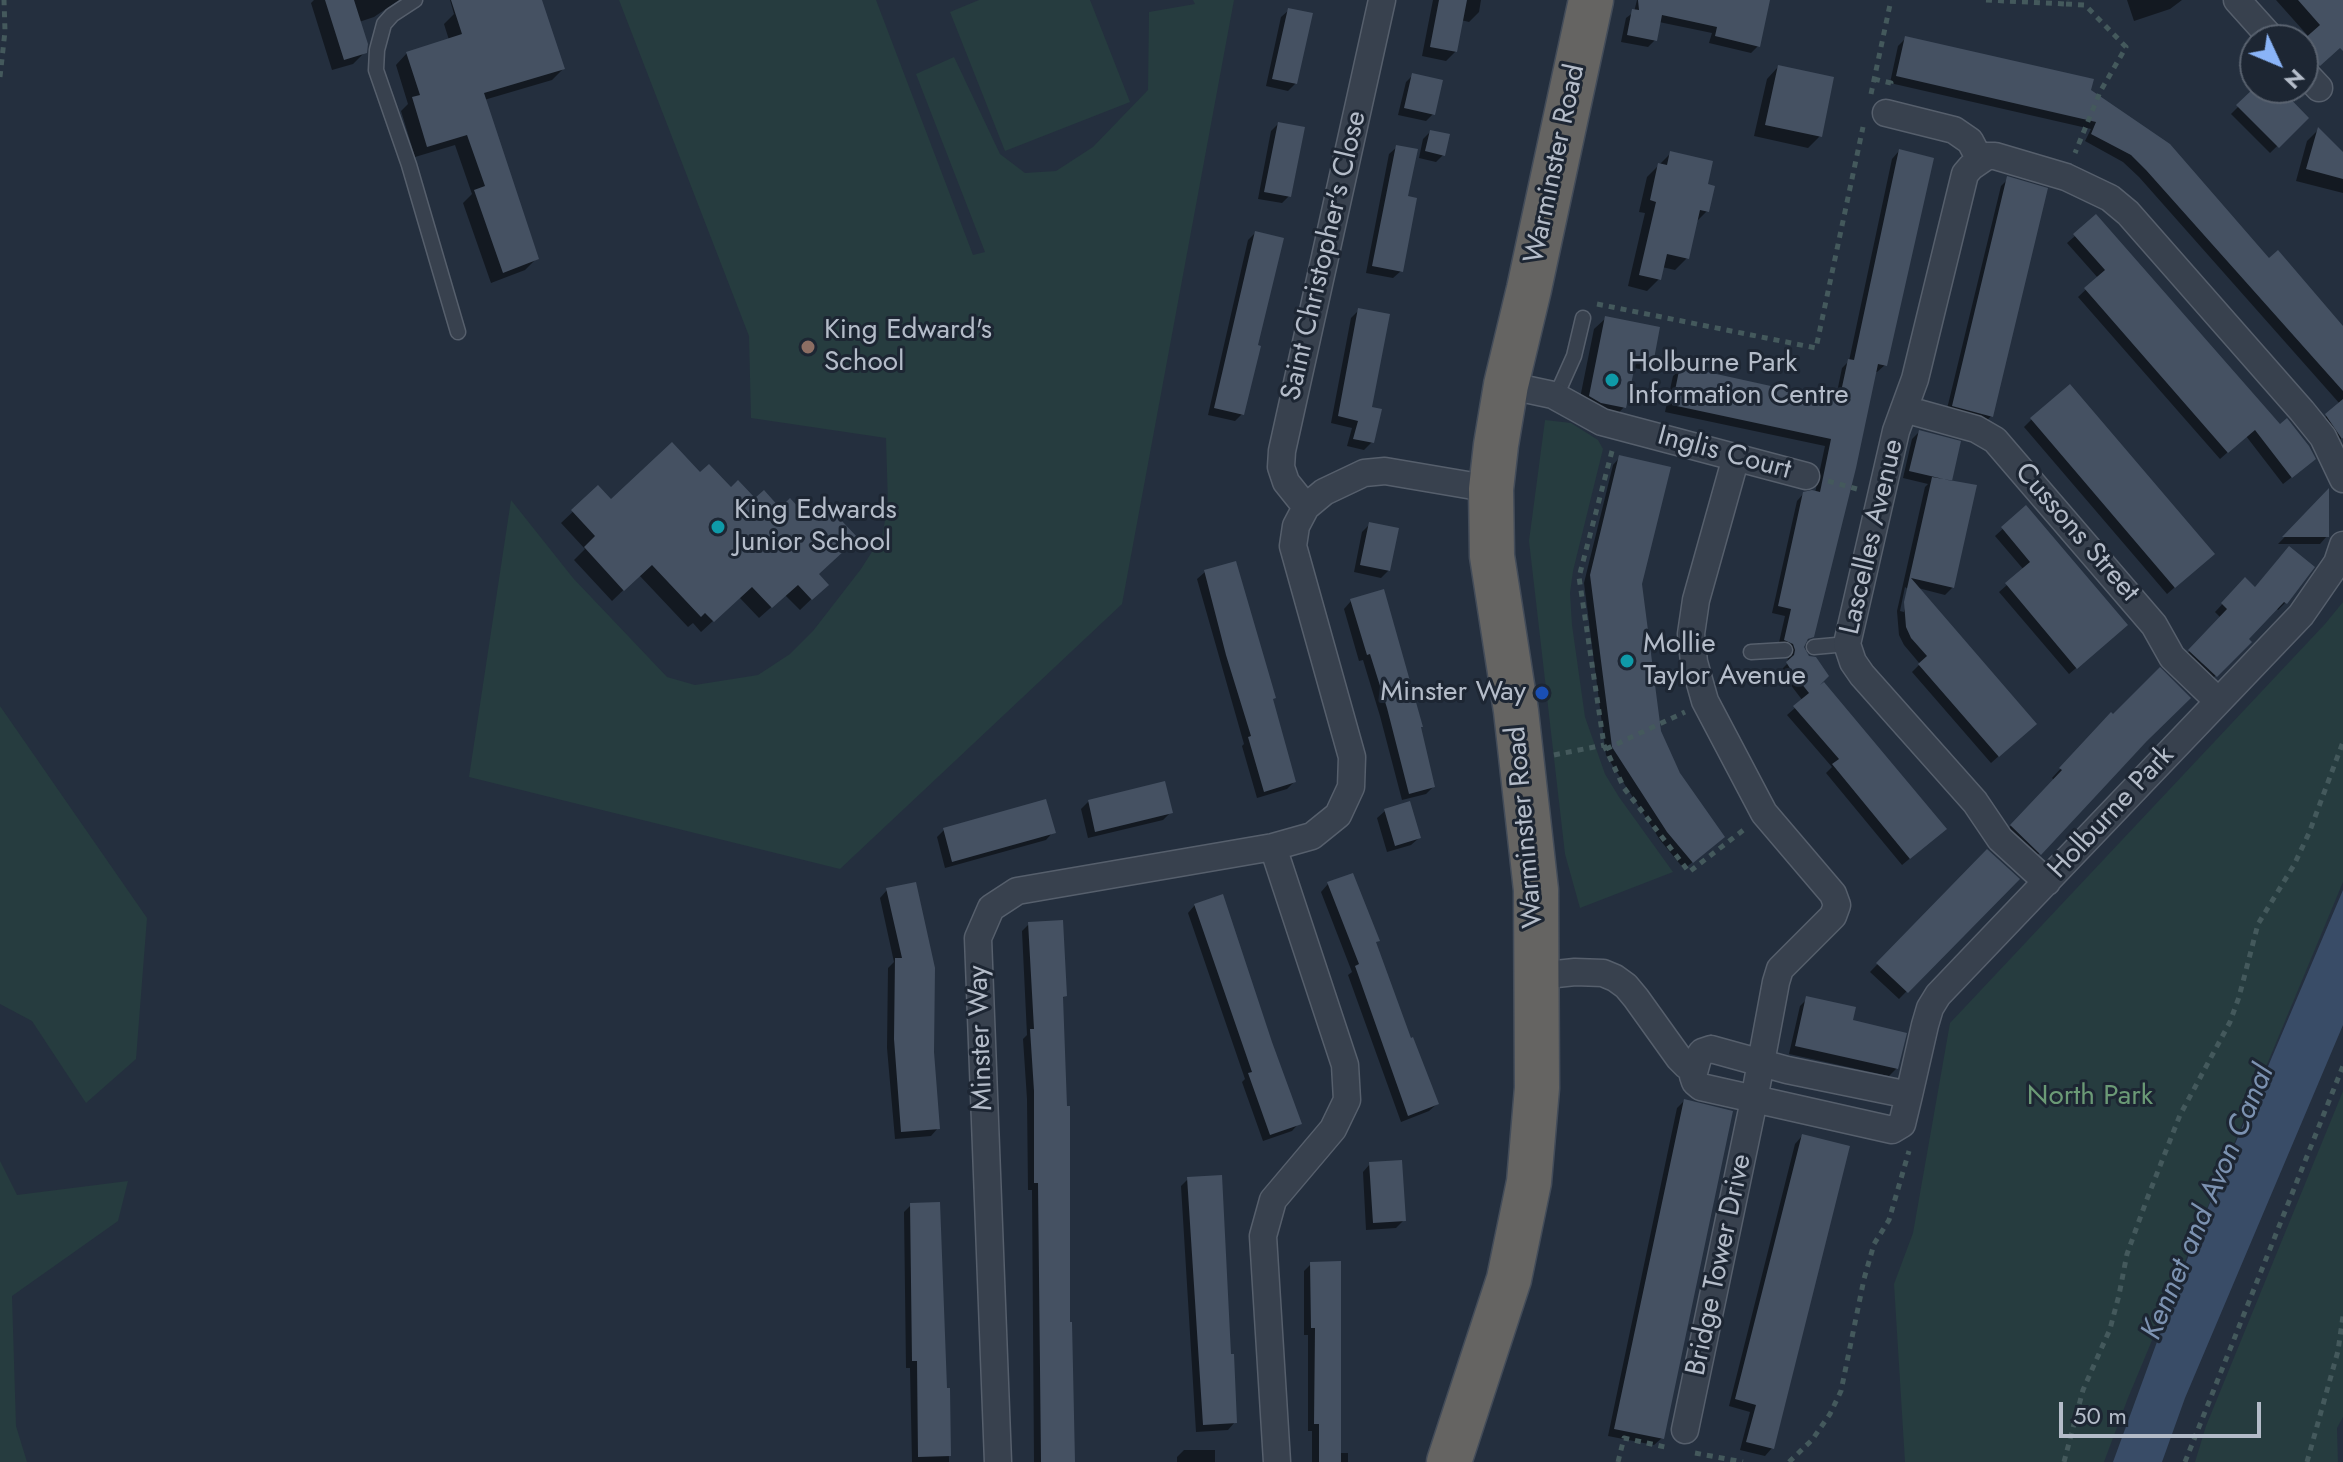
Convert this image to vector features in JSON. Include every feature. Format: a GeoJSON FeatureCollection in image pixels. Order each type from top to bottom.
{"type":"FeatureCollection","features":[{"type":"Feature","properties":{"kind":"highway","name":"Warminster Road"},"geometry":{"type":"LineString","coordinates":[[1449,1462],[1509,1279],[1529,1182],[1537,1088],[1536,890],[1516,711],[1492,556],[1491,489],[1506,385],[1591,0]]}},
{"type":"Feature","properties":{"kind":"street","name":"Saint Christopher's Close"},"geometry":{"type":"LineString","coordinates":[[1306,507],[1286,482],[1281,467],[1282,451],[1382,0]]}},
{"type":"Feature","properties":{"kind":"street"},"geometry":{"type":"LineString","coordinates":[[2237,0],[2259,24]]}},
{"type":"Feature","properties":{"kind":"street"},"geometry":{"type":"LineString","coordinates":[[1874,110],[1954,130],[1970,141],[1972,167]]}},
{"type":"Feature","properties":{"kind":"street"},"geometry":{"type":"LineString","coordinates":[[1972,167],[1987,156],[1995,156],[2066,177],[2110,198],[2128,213],[2323,437],[2343,479]]}},
{"type":"Feature","properties":{"kind":"street","name":"Lascelles Avenue"},"geometry":{"type":"LineString","coordinates":[[1972,167],[1915,379],[1896,431],[1847,644],[1853,662],[1862,675],[1975,802],[2000,839],[2047,882]]}},
{"type":"Feature","properties":{"kind":"street","name":"Inglis Court"},"geometry":{"type":"LineString","coordinates":[[1506,385],[1553,395],[1582,413],[1618,427],[1806,476]]}},
{"type":"Feature","properties":{"kind":"street","name":"Cussons Street"},"geometry":{"type":"LineString","coordinates":[[1904,409],[1976,429],[1995,440],[2154,625],[2172,657],[2218,701]]}},
{"type":"Feature","properties":{"kind":"street"},"geometry":{"type":"LineString","coordinates":[[1736,457],[1696,600],[1691,634],[1694,662],[1705,701],[1764,813],[1833,894],[1837,905],[1833,916],[1780,969],[1754,1100]]}},
{"type":"Feature","properties":{"kind":"street"},"geometry":{"type":"LineString","coordinates":[[1306,507],[1324,492],[1364,473],[1385,471],[1491,489]]}},
{"type":"Feature","properties":{"kind":"street","name":"Minster Way"},"geometry":{"type":"LineString","coordinates":[[998,1462],[978,938],[991,908],[1017,891],[1273,847],[1312,836],[1338,815],[1351,787],[1352,757],[1293,546],[1296,526],[1306,507]]}},
{"type":"Feature","properties":{"kind":"street","name":"Holburne Park"},"geometry":{"type":"LineString","coordinates":[[1695,1068],[1693,1076],[1701,1087],[1892,1130],[1902,1124],[1930,1008],[1938,995],[2301,615],[2337,563],[2343,545]]}},
{"type":"Feature","properties":{"kind":"street"},"geometry":{"type":"LineString","coordinates":[[1273,847],[1345,1065],[1347,1100],[1333,1129],[1273,1200],[1263,1236],[1277,1462]]}},
{"type":"Feature","properties":{"kind":"street"},"geometry":{"type":"LineString","coordinates":[[1537,976],[1575,972],[1603,973],[1615,978],[1636,998],[1687,1066],[1695,1068],[1702,1052],[1711,1049],[1909,1095]]}},
{"type":"Feature","properties":{"kind":"street","name":"Bridge Tower Drive"},"geometry":{"type":"LineString","coordinates":[[1685,1430],[1754,1100]]}},
{"type":"Feature","properties":{"kind":"lane"},"geometry":{"type":"LineString","coordinates":[[415,0],[384,24],[377,50],[376,70],[409,165],[458,332]]}},
{"type":"Feature","properties":{"kind":"lane"},"geometry":{"type":"LineString","coordinates":[[1553,395],[1574,356],[1583,318]]}},
{"type":"Feature","properties":{"kind":"lane"},"geometry":{"type":"LineString","coordinates":[[1814,647],[1847,644]]}},
{"type":"Feature","properties":{"kind":"lane"},"geometry":{"type":"LineString","coordinates":[[1751,652],[1785,650]]}},
{"type":"Feature","properties":{"kind":"path"},"geometry":{"type":"LineString","coordinates":[[0,77],[5,31],[4,0]]}},
{"type":"Feature","properties":{"kind":"path"},"geometry":{"type":"LineString","coordinates":[[1591,303],[1816,348],[1874,110],[1891,0]]}},
{"type":"Feature","properties":{"kind":"path"},"geometry":{"type":"LineString","coordinates":[[1986,0],[2085,5],[2126,47],[2100,92],[2073,158]]}},
{"type":"Feature","properties":{"kind":"path"},"geometry":{"type":"LineString","coordinates":[[1618,427],[1579,577],[1605,747],[1624,788],[1689,872],[1764,813]]}},
{"type":"Feature","properties":{"kind":"path"},"geometry":{"type":"LineString","coordinates":[[1806,476],[1881,495]]}},
{"type":"Feature","properties":{"kind":"path"},"geometry":{"type":"LineString","coordinates":[[1557,755],[1605,747],[1680,715]]}},
{"type":"Feature","properties":{"kind":"path"},"geometry":{"type":"LineString","coordinates":[[2064,1462],[2083,1390],[2110,1329],[2127,1254],[2147,1199],[2180,1115],[2230,1022],[2258,924],[2294,865],[2309,833],[2343,742]]}},
{"type":"Feature","properties":{"kind":"path"},"geometry":{"type":"LineString","coordinates":[[2185,1462],[2343,1066]]}},
{"type":"Feature","properties":{"kind":"path"},"geometry":{"type":"LineString","coordinates":[[1789,1462],[1812,1440],[1841,1391],[1874,1244],[1889,1220],[1910,1152]]}},
{"type":"Feature","properties":{"kind":"path"},"geometry":{"type":"LineString","coordinates":[[2307,1462],[2338,1351],[2343,1316]]}},
{"type":"Feature","properties":{"kind":"path"},"geometry":{"type":"LineString","coordinates":[[1618,1462],[1624,1438],[1656,1445]]}},
{"type":"Feature","properties":{"kind":"green space"},"geometry":{"type":"Polygon","coordinates":[[[619,0],[876,0],[973,255],[985,252],[916,74],[954,57],[1000,154],[1025,173],[1056,171],[1093,147],[1148,90],[1149,12],[1195,4],[1193,0],[1234,0],[1122,604],[840,869],[469,777],[511,500],[573,578],[667,677],[695,685],[758,675],[790,654],[813,631],[861,569],[882,536],[888,505],[886,438],[751,418],[749,336],[619,0]]]}},
{"type":"Feature","properties":{"kind":"green space"},"geometry":{"type":"Polygon","coordinates":[[[979,0],[1090,0],[1130,102],[1005,151],[950,12],[979,0]]]}},
{"type":"Feature","properties":{"kind":"green space"},"geometry":{"type":"Polygon","coordinates":[[[1545,420],[1571,423],[1598,440],[1603,449],[1570,593],[1585,717],[1605,774],[1673,872],[1580,908],[1565,854],[1529,541],[1545,420]]]}},
{"type":"Feature","properties":{"kind":"green space","name":"North Park"},"geometry":{"type":"Polygon","coordinates":[[[2343,602],[2343,882],[2104,1462],[1905,1462],[1894,1284],[1913,1233],[1950,1023],[2343,602]]]}},
{"type":"Feature","properties":{"kind":"green space"},"geometry":{"type":"Polygon","coordinates":[[[0,706],[147,918],[136,1059],[86,1103],[32,1021],[0,1004],[0,706]]]}},
{"type":"Feature","properties":{"kind":"green space"},"geometry":{"type":"Polygon","coordinates":[[[2343,1091],[2343,1417],[2337,1428],[2338,1462],[2195,1462],[2206,1426],[2343,1091]]]}},
{"type":"Feature","properties":{"kind":"green space"},"geometry":{"type":"Polygon","coordinates":[[[0,1161],[17,1195],[128,1181],[118,1221],[12,1296],[16,1426],[27,1462],[0,1462],[0,1161]]]}},
{"type":"Feature","properties":{"kind":"water"},"geometry":{"type":"Polygon","coordinates":[[[2343,890],[2343,1025],[2185,1398],[2162,1462],[2113,1462],[2195,1238],[2343,890]]]}},
{"type":"Feature","properties":{"kind":"building"},"geometry":{"type":"Polygon","coordinates":[[[325,0],[354,0],[368,44],[367,53],[344,60],[325,0]]]}},
{"type":"Feature","properties":{"kind":"building"},"geometry":{"type":"Polygon","coordinates":[[[451,0],[542,0],[565,69],[484,93],[539,259],[503,273],[474,190],[485,186],[467,135],[427,147],[412,97],[420,95],[406,52],[462,34],[451,0]]]}},
{"type":"Feature","properties":{"kind":"building"},"geometry":{"type":"Polygon","coordinates":[[[1439,0],[1467,0],[1457,52],[1430,47],[1439,0]]]}},
{"type":"Feature","properties":{"kind":"building"},"geometry":{"type":"Polygon","coordinates":[[[1638,0],[1770,0],[1760,47],[1715,36],[1717,27],[1662,15],[1657,41],[1627,35],[1632,9],[1639,10],[1638,0]]]}},
{"type":"Feature","properties":{"kind":"building"},"geometry":{"type":"Polygon","coordinates":[[[2298,0],[2343,0],[2343,51],[2340,48],[2320,66],[2319,26],[2298,0]]]}},
{"type":"Feature","properties":{"kind":"building"},"geometry":{"type":"Polygon","coordinates":[[[1288,8],[1313,13],[1297,84],[1272,79],[1288,8]]]}},
{"type":"Feature","properties":{"kind":"building"},"geometry":{"type":"Polygon","coordinates":[[[1905,36],[2094,79],[2091,90],[2170,144],[2269,258],[2278,250],[2343,326],[2343,391],[2146,170],[2131,155],[2091,134],[2096,122],[1896,76],[1905,36]]]}},
{"type":"Feature","properties":{"kind":"building"},"geometry":{"type":"Polygon","coordinates":[[[1778,65],[1834,77],[1822,137],[1765,125],[1778,65]]]}},
{"type":"Feature","properties":{"kind":"building"},"geometry":{"type":"Polygon","coordinates":[[[1412,73],[1443,80],[1435,115],[1404,108],[1412,73]]]}},
{"type":"Feature","properties":{"kind":"building"},"geometry":{"type":"Polygon","coordinates":[[[2239,102],[2295,104],[2309,118],[2279,148],[2236,105],[2239,102]]]}},
{"type":"Feature","properties":{"kind":"building"},"geometry":{"type":"Polygon","coordinates":[[[1278,122],[1305,127],[1291,197],[1264,192],[1278,122]]]}},
{"type":"Feature","properties":{"kind":"building"},"geometry":{"type":"Polygon","coordinates":[[[2318,127],[2343,152],[2343,179],[2306,169],[2318,127]]]}},
{"type":"Feature","properties":{"kind":"building"},"geometry":{"type":"Polygon","coordinates":[[[1430,130],[1450,134],[1445,156],[1425,151],[1430,130]]]}},
{"type":"Feature","properties":{"kind":"building"},"geometry":{"type":"Polygon","coordinates":[[[1396,145],[1418,149],[1408,196],[1417,198],[1403,272],[1372,266],[1396,145]]]}},
{"type":"Feature","properties":{"kind":"building"},"geometry":{"type":"Polygon","coordinates":[[[1899,149],[1934,158],[1887,366],[1878,364],[1814,637],[1808,639],[1804,647],[1809,656],[1816,657],[1829,676],[1820,685],[1824,682],[1947,829],[1910,859],[1832,764],[1839,759],[1793,706],[1809,693],[1786,662],[1795,650],[1793,644],[1784,640],[1791,609],[1778,606],[1803,492],[1820,492],[1831,439],[1672,405],[1680,366],[1839,401],[1848,359],[1854,360],[1899,149]]]}},
{"type":"Feature","properties":{"kind":"building"},"geometry":{"type":"Polygon","coordinates":[[[1670,151],[1713,161],[1708,184],[1715,186],[1709,212],[1700,210],[1689,259],[1667,254],[1661,280],[1639,275],[1656,202],[1650,200],[1658,163],[1667,165],[1670,151]]]}},
{"type":"Feature","properties":{"kind":"building"},"geometry":{"type":"Polygon","coordinates":[[[2007,176],[2048,188],[1993,417],[1952,406],[2007,176]]]}},
{"type":"Feature","properties":{"kind":"building"},"geometry":{"type":"Polygon","coordinates":[[[2096,214],[2280,424],[2287,418],[2316,459],[2292,478],[2255,430],[2228,453],[2084,288],[2105,270],[2073,234],[2096,214]]]}},
{"type":"Feature","properties":{"kind":"building"},"geometry":{"type":"Polygon","coordinates":[[[1255,231],[1284,238],[1244,415],[1214,408],[1255,231]]]}},
{"type":"Feature","properties":{"kind":"building"},"geometry":{"type":"Polygon","coordinates":[[[1358,308],[1390,314],[1372,407],[1382,409],[1374,443],[1353,439],[1358,421],[1338,416],[1358,308]]]}},
{"type":"Feature","properties":{"kind":"building","name":"Holburne Park Information Centre"},"geometry":{"type":"Polygon","coordinates":[[[1605,316],[1660,327],[1654,359],[1637,356],[1626,408],[1601,403],[1589,396],[1605,316]]]}},
{"type":"Feature","properties":{"kind":"building"},"geometry":{"type":"Polygon","coordinates":[[[2070,384],[2215,554],[2175,588],[2030,418],[2070,384]]]}},
{"type":"Feature","properties":{"kind":"building"},"geometry":{"type":"Polygon","coordinates":[[[2343,399],[2343,438],[2342,439],[2325,414],[2343,399]]]}},
{"type":"Feature","properties":{"kind":"building"},"geometry":{"type":"Polygon","coordinates":[[[1919,430],[1961,441],[1952,481],[1909,471],[1919,430]]]}},
{"type":"Feature","properties":{"kind":"building","name":"King Edwards Junior School"},"geometry":{"type":"Polygon","coordinates":[[[672,442],[700,472],[709,464],[731,487],[738,480],[755,498],[764,490],[780,508],[790,498],[809,519],[825,503],[858,538],[819,574],[829,585],[812,600],[798,585],[772,608],[752,587],[714,622],[705,613],[701,617],[652,565],[624,591],[584,547],[595,536],[571,510],[598,485],[611,499],[672,442]]]}},
{"type":"Feature","properties":{"kind":"building"},"geometry":{"type":"Polygon","coordinates":[[[1619,455],[1671,467],[1642,584],[1661,731],[1680,773],[1725,837],[1693,863],[1667,832],[1612,747],[1590,575],[1619,455]]]}},
{"type":"Feature","properties":{"kind":"building"},"geometry":{"type":"Polygon","coordinates":[[[1932,477],[1977,485],[1954,588],[1911,578],[2037,724],[1999,757],[1918,664],[1927,656],[1911,638],[1906,627],[1904,602],[1932,477]]]}},
{"type":"Feature","properties":{"kind":"building"},"geometry":{"type":"Polygon","coordinates":[[[2329,488],[2329,537],[2282,537],[2329,488]]]}},
{"type":"Feature","properties":{"kind":"building"},"geometry":{"type":"Polygon","coordinates":[[[2026,505],[2128,625],[2077,669],[2005,583],[2030,562],[2001,527],[2026,505]]]}},
{"type":"Feature","properties":{"kind":"building"},"geometry":{"type":"Polygon","coordinates":[[[1369,522],[1399,528],[1390,571],[1360,565],[1369,522]]]}},
{"type":"Feature","properties":{"kind":"building"},"geometry":{"type":"Polygon","coordinates":[[[2289,546],[2315,567],[2287,604],[2284,602],[2249,639],[2252,642],[2217,677],[2188,650],[2227,609],[2221,603],[2245,577],[2255,587],[2289,546]]]}},
{"type":"Feature","properties":{"kind":"building"},"geometry":{"type":"Polygon","coordinates":[[[1236,561],[1276,698],[1273,699],[1296,782],[1264,792],[1204,570],[1236,561]]]}},
{"type":"Feature","properties":{"kind":"building"},"geometry":{"type":"Polygon","coordinates":[[[1384,589],[1423,727],[1435,787],[1409,794],[1387,708],[1350,599],[1384,589]]]}},
{"type":"Feature","properties":{"kind":"building"},"geometry":{"type":"Polygon","coordinates":[[[2160,667],[2191,698],[2041,855],[2010,825],[2111,712],[2113,714],[2160,667]]]}},
{"type":"Feature","properties":{"kind":"building"},"geometry":{"type":"Polygon","coordinates":[[[1165,781],[1173,813],[1095,832],[1088,800],[1165,781]]]}},
{"type":"Feature","properties":{"kind":"building"},"geometry":{"type":"Polygon","coordinates":[[[1046,799],[1056,833],[952,862],[943,828],[1046,799]]]}},
{"type":"Feature","properties":{"kind":"building"},"geometry":{"type":"Polygon","coordinates":[[[1410,801],[1421,838],[1395,846],[1384,809],[1410,801]]]}},
{"type":"Feature","properties":{"kind":"building"},"geometry":{"type":"Polygon","coordinates":[[[1987,849],[2020,879],[1908,993],[1876,963],[1987,849]]]}},
{"type":"Feature","properties":{"kind":"building"},"geometry":{"type":"Polygon","coordinates":[[[1353,873],[1380,941],[1376,942],[1411,1038],[1439,1104],[1408,1116],[1355,966],[1359,964],[1327,882],[1353,873]]]}},
{"type":"Feature","properties":{"kind":"building"},"geometry":{"type":"Polygon","coordinates":[[[916,882],[935,968],[934,1052],[940,1129],[901,1132],[894,1039],[895,958],[902,958],[886,888],[916,882]]]}},
{"type":"Feature","properties":{"kind":"building"},"geometry":{"type":"Polygon","coordinates":[[[1223,894],[1302,1124],[1270,1135],[1248,1073],[1252,1072],[1194,904],[1223,894]]]}},
{"type":"Feature","properties":{"kind":"building"},"geometry":{"type":"Polygon","coordinates":[[[1063,920],[1067,1106],[1070,1106],[1070,1322],[1075,1462],[1041,1462],[1038,1183],[1034,1183],[1030,1029],[1034,1029],[1028,922],[1063,920]]]}},
{"type":"Feature","properties":{"kind":"building"},"geometry":{"type":"Polygon","coordinates":[[[1806,996],[1856,1007],[1853,1020],[1907,1033],[1898,1069],[1795,1046],[1806,996]]]}},
{"type":"Feature","properties":{"kind":"building"},"geometry":{"type":"Polygon","coordinates":[[[1684,1099],[1733,1111],[1664,1439],[1614,1429],[1684,1099]]]}},
{"type":"Feature","properties":{"kind":"building"},"geometry":{"type":"Polygon","coordinates":[[[1802,1134],[1850,1146],[1774,1449],[1746,1442],[1756,1405],[1735,1399],[1802,1134]]]}},
{"type":"Feature","properties":{"kind":"building"},"geometry":{"type":"Polygon","coordinates":[[[1402,1160],[1406,1221],[1373,1223],[1369,1162],[1402,1160]]]}},
{"type":"Feature","properties":{"kind":"building"},"geometry":{"type":"Polygon","coordinates":[[[1222,1175],[1237,1423],[1203,1425],[1187,1177],[1222,1175]]]}},
{"type":"Feature","properties":{"kind":"building"},"geometry":{"type":"Polygon","coordinates":[[[940,1202],[951,1456],[918,1457],[917,1361],[912,1361],[910,1203],[940,1202]]]}},
{"type":"Feature","properties":{"kind":"building"},"geometry":{"type":"Polygon","coordinates":[[[1341,1261],[1341,1462],[1319,1462],[1319,1424],[1314,1424],[1315,1328],[1311,1328],[1310,1262],[1341,1261]]]}},
{"type":"Feature","properties":{"kind":"place","name":"King Edward's School"},"geometry":{"type":"Point","coordinates":[808,347]}},
{"type":"Feature","properties":{"kind":"place","name":"Holburne Park Information Centre"},"geometry":{"type":"Point","coordinates":[1612,380]}},
{"type":"Feature","properties":{"kind":"place","name":"King Edwards Junior School"},"geometry":{"type":"Point","coordinates":[718,527]}},
{"type":"Feature","properties":{"kind":"place","name":"Mollie Taylor Avenue"},"geometry":{"type":"Point","coordinates":[1627,661]}},
{"type":"Feature","properties":{"kind":"place","name":"Minster Way"},"geometry":{"type":"Point","coordinates":[1542,693]}},
{"type":"Feature","properties":{"kind":"water label","name":"Kennet and Avon Canal"},"geometry":{"type":"Point","coordinates":[2209,1203]}}]}
